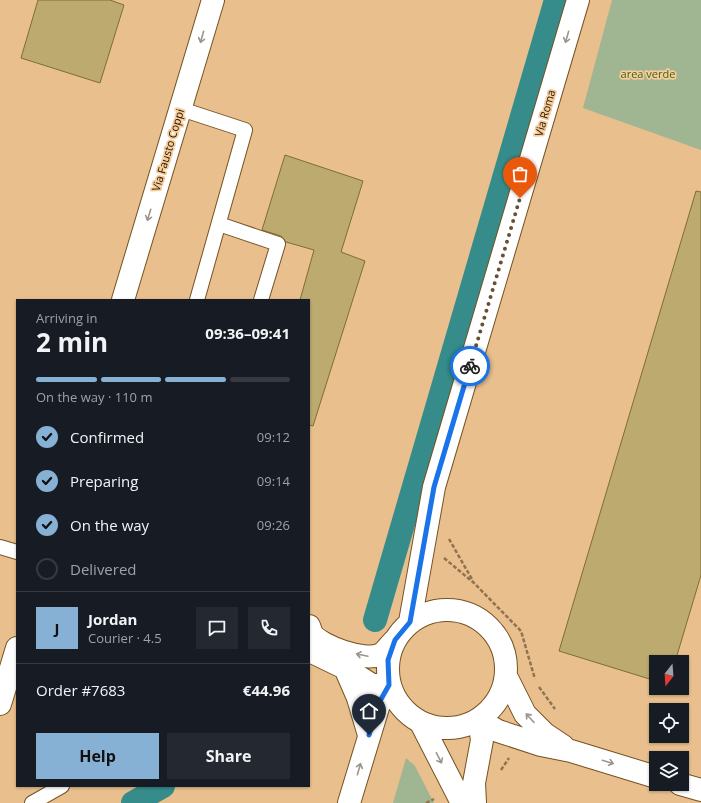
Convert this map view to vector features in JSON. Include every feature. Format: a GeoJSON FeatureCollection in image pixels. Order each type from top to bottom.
{"type":"FeatureCollection","features":[{"type":"Feature","properties":{"kind":"street","name":"Via Fausto Coppi"},"geometry":{"type":"LineString","coordinates":[[123,299],[213,0]]}},
{"type":"Feature","properties":{"kind":"street","name":"Via Roma"},"geometry":{"type":"LineString","coordinates":[[410,622],[434,487],[578,0]]}},
{"type":"Feature","properties":{"kind":"street"},"geometry":{"type":"LineString","coordinates":[[310,629],[312,634],[327,645],[368,657],[380,654],[395,640],[410,622],[426,613],[446,609],[466,612],[485,623],[497,636],[506,656],[507,678],[525,714],[545,734],[571,751]]}},
{"type":"Feature","properties":{"kind":"street"},"geometry":{"type":"LineString","coordinates":[[395,640],[388,660],[389,685],[400,706],[421,723],[462,803]]}},
{"type":"Feature","properties":{"kind":"street"},"geometry":{"type":"LineString","coordinates":[[0,704],[16,651]]}},
{"type":"Feature","properties":{"kind":"street"},"geometry":{"type":"LineString","coordinates":[[310,651],[345,668],[372,685],[389,685]]}},
{"type":"Feature","properties":{"kind":"street"},"geometry":{"type":"LineString","coordinates":[[345,668],[358,698],[369,735]]}},
{"type":"Feature","properties":{"kind":"street"},"geometry":{"type":"LineString","coordinates":[[369,735],[389,720],[400,718],[441,728],[464,726],[479,720],[495,705],[507,678]]}},
{"type":"Feature","properties":{"kind":"street"},"geometry":{"type":"LineString","coordinates":[[349,803],[380,701],[389,685]]}},
{"type":"Feature","properties":{"kind":"street"},"geometry":{"type":"LineString","coordinates":[[479,720],[498,731],[540,745],[571,751],[649,774]]}},
{"type":"Feature","properties":{"kind":"street"},"geometry":{"type":"LineString","coordinates":[[475,803],[474,783],[482,740],[479,720]]}},
{"type":"Feature","properties":{"kind":"street"},"geometry":{"type":"LineString","coordinates":[[689,787],[701,791],[698,803]]}},
{"type":"Feature","properties":{"kind":"lane"},"geometry":{"type":"LineString","coordinates":[[181,109],[245,130],[197,299]]}},
{"type":"Feature","properties":{"kind":"lane"},"geometry":{"type":"LineString","coordinates":[[219,224],[278,244],[261,299]]}},
{"type":"Feature","properties":{"kind":"lane"},"geometry":{"type":"LineString","coordinates":[[0,547],[16,552]]}},
{"type":"Feature","properties":{"kind":"lane"},"geometry":{"type":"LineString","coordinates":[[32,803],[60,787]]}},
{"type":"Feature","properties":{"kind":"path"},"geometry":{"type":"LineString","coordinates":[[426,803],[433,802]]}},
{"type":"Feature","properties":{"kind":"green space","name":"area verde"},"geometry":{"type":"Polygon","coordinates":[[[612,0],[701,0],[701,150],[583,108],[612,0]]]}},
{"type":"Feature","properties":{"kind":"green space"},"geometry":{"type":"Polygon","coordinates":[[[406,758],[415,766],[434,803],[393,803],[406,758]]]}},
{"type":"Feature","properties":{"kind":"building"},"geometry":{"type":"Polygon","coordinates":[[[38,0],[110,0],[124,5],[100,83],[21,58],[38,0]]]}},
{"type":"Feature","properties":{"kind":"building"},"geometry":{"type":"Polygon","coordinates":[[[285,155],[363,181],[341,252],[365,261],[313,426],[310,425],[310,299],[300,299],[314,250],[286,242],[281,236],[262,230],[285,155]]]}},
{"type":"Feature","properties":{"kind":"building"},"geometry":{"type":"Polygon","coordinates":[[[696,191],[701,192],[701,575],[677,655],[649,655],[649,679],[559,651],[696,191]]]}},
{"type":"Feature","properties":{"kind":"waterway"},"geometry":{"type":"LineString","coordinates":[[375,620],[556,0]]}},
{"type":"Feature","properties":{"kind":"waterway"},"geometry":{"type":"LineString","coordinates":[[133,803],[161,787]]}},
{"type":"Feature","properties":{"kind":"way so far"},"geometry":{"type":"LineString","coordinates":[[470,366],[520,198]]}},
{"type":"Feature","properties":{"kind":"route"},"geometry":{"type":"LineString","coordinates":[[369,735],[380,701],[389,685],[388,660],[395,640],[410,622],[434,487],[470,366]]}}]}
